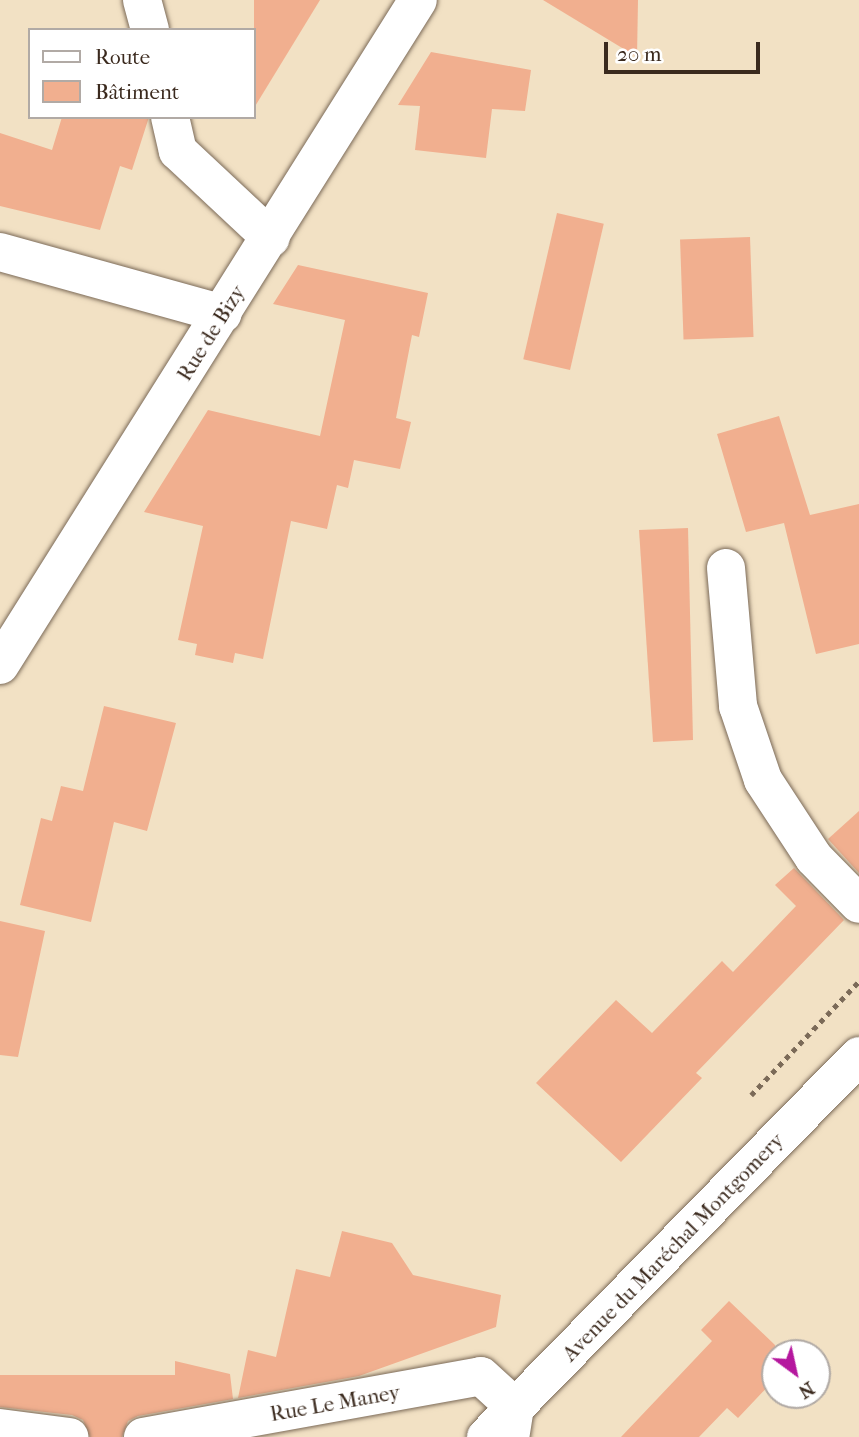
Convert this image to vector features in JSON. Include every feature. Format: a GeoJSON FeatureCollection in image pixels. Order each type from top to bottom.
{"type":"FeatureCollection","features":[{"type":"Feature","properties":{"kind":"street"},"geometry":{"type":"LineString","coordinates":[[142,0],[149,28]]}},
{"type":"Feature","properties":{"kind":"street","name":"Rue de Bizy"},"geometry":{"type":"LineString","coordinates":[[0,665],[13,622],[223,314],[418,0]]}},
{"type":"Feature","properties":{"kind":"street"},"geometry":{"type":"LineString","coordinates":[[170,119],[177,151],[271,239]]}},
{"type":"Feature","properties":{"kind":"street"},"geometry":{"type":"LineString","coordinates":[[0,251],[223,314]]}},
{"type":"Feature","properties":{"kind":"street"},"geometry":{"type":"LineString","coordinates":[[726,568],[738,706],[763,780],[814,858],[859,904]]}},
{"type":"Feature","properties":{"kind":"street","name":"Avenue du Maréchal Montgomery"},"geometry":{"type":"LineString","coordinates":[[486,1437],[513,1422],[859,1056]]}},
{"type":"Feature","properties":{"kind":"street","name":"Rue Le Maney"},"geometry":{"type":"LineString","coordinates":[[143,1437],[481,1376],[513,1422]]}},
{"type":"Feature","properties":{"kind":"street"},"geometry":{"type":"LineString","coordinates":[[0,1428],[69,1437]]}},
{"type":"Feature","properties":{"kind":"building"},"geometry":{"type":"Polygon","coordinates":[[[254,0],[320,0],[256,105],[256,28],[254,0]]]}},
{"type":"Feature","properties":{"kind":"building"},"geometry":{"type":"Polygon","coordinates":[[[543,0],[638,0],[637,57],[543,0]]]}},
{"type":"Feature","properties":{"kind":"building"},"geometry":{"type":"Polygon","coordinates":[[[431,52],[531,70],[525,111],[492,109],[486,158],[415,150],[420,106],[398,105],[431,52]]]}},
{"type":"Feature","properties":{"kind":"building"},"geometry":{"type":"Polygon","coordinates":[[[61,119],[148,119],[132,170],[120,166],[100,230],[0,206],[0,133],[52,150],[61,119]]]}},
{"type":"Feature","properties":{"kind":"building"},"geometry":{"type":"Polygon","coordinates":[[[557,213],[604,224],[570,370],[523,359],[557,213]]]}},
{"type":"Feature","properties":{"kind":"building"},"geometry":{"type":"Polygon","coordinates":[[[750,237],[753,337],[684,339],[680,239],[750,237]]]}},
{"type":"Feature","properties":{"kind":"building"},"geometry":{"type":"Polygon","coordinates":[[[298,265],[428,293],[419,337],[412,335],[396,418],[411,422],[400,469],[354,460],[348,488],[337,485],[327,529],[291,521],[263,659],[235,653],[233,663],[195,655],[197,644],[178,640],[203,526],[144,512],[208,410],[320,436],[345,320],[273,304],[298,265]]]}},
{"type":"Feature","properties":{"kind":"building"},"geometry":{"type":"Polygon","coordinates":[[[779,416],[810,515],[859,504],[859,644],[816,654],[784,523],[746,532],[717,434],[779,416]]]}},
{"type":"Feature","properties":{"kind":"building"},"geometry":{"type":"Polygon","coordinates":[[[688,528],[693,740],[653,742],[639,530],[688,528]]]}},
{"type":"Feature","properties":{"kind":"building"},"geometry":{"type":"Polygon","coordinates":[[[104,706],[176,723],[147,831],[114,822],[91,922],[20,905],[41,818],[52,821],[61,786],[83,791],[104,706]]]}},
{"type":"Feature","properties":{"kind":"building"},"geometry":{"type":"Polygon","coordinates":[[[859,811],[859,873],[828,839],[859,811]]]}},
{"type":"Feature","properties":{"kind":"building"},"geometry":{"type":"Polygon","coordinates":[[[794,868],[844,920],[696,1073],[702,1078],[621,1162],[536,1083],[616,1000],[652,1033],[722,961],[733,972],[796,906],[775,885],[794,868]]]}},
{"type":"Feature","properties":{"kind":"building"},"geometry":{"type":"Polygon","coordinates":[[[0,921],[45,931],[18,1057],[0,1055],[0,921]]]}},
{"type":"Feature","properties":{"kind":"building"},"geometry":{"type":"Polygon","coordinates":[[[342,1231],[392,1243],[413,1275],[501,1295],[496,1327],[359,1376],[238,1398],[248,1350],[276,1357],[296,1269],[330,1277],[342,1231]]]}},
{"type":"Feature","properties":{"kind":"building"},"geometry":{"type":"Polygon","coordinates":[[[729,1301],[769,1339],[761,1339],[761,1394],[738,1418],[727,1408],[699,1437],[621,1437],[712,1341],[701,1330],[729,1301]]]}},
{"type":"Feature","properties":{"kind":"building"},"geometry":{"type":"Polygon","coordinates":[[[175,1361],[230,1374],[233,1399],[138,1416],[128,1421],[122,1437],[90,1437],[83,1420],[72,1415],[0,1407],[0,1375],[175,1375],[175,1361]]]}}]}
